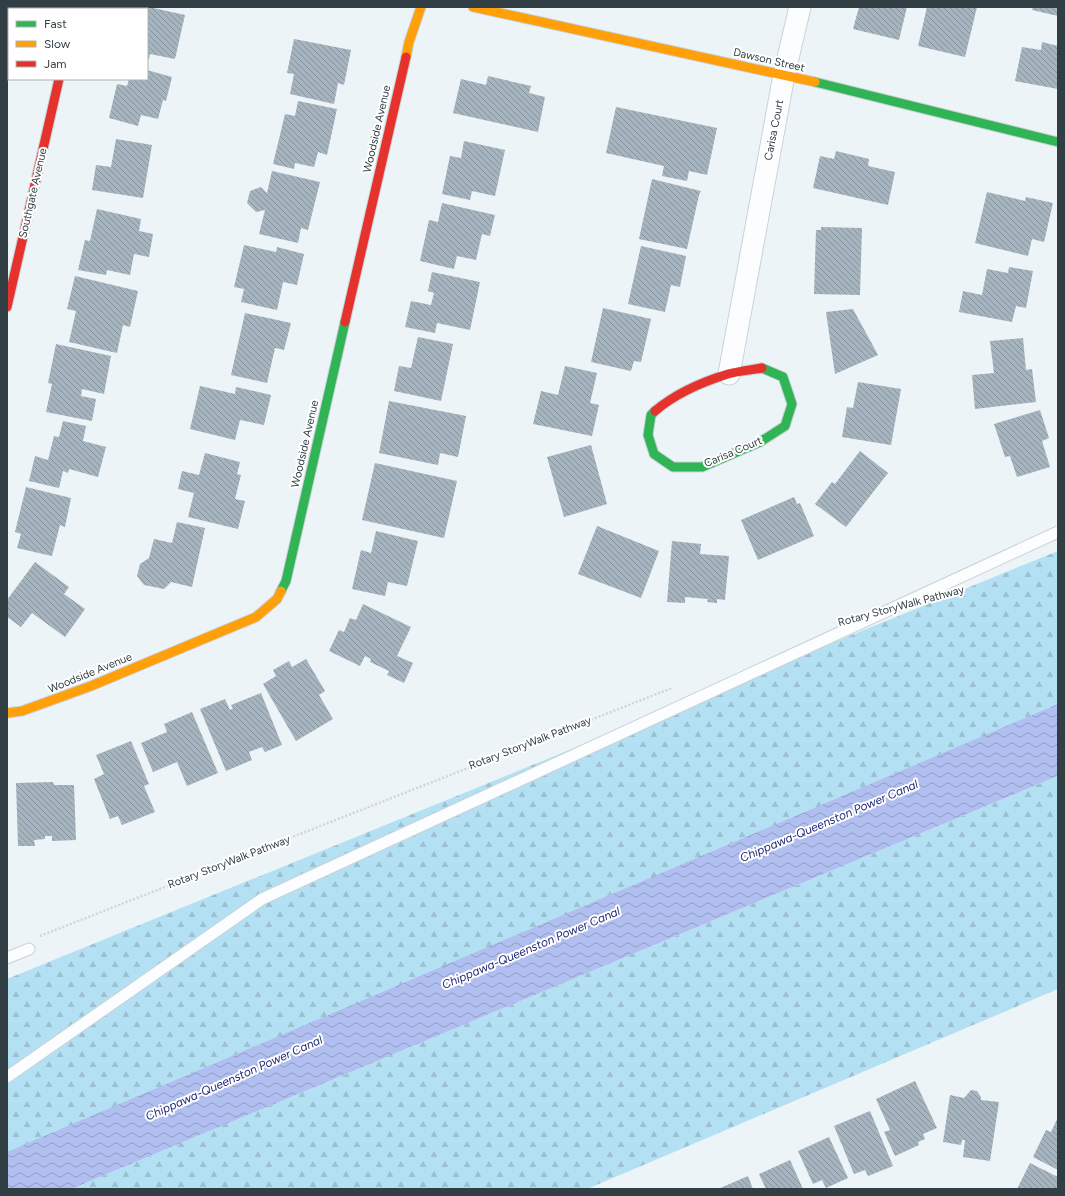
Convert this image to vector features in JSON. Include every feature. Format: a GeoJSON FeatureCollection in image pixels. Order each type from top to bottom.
{"type":"FeatureCollection","features":[{"type":"Feature","properties":{"kind":"street","name":"Woodside Avenue"},"geometry":{"type":"LineString","coordinates":[[7,713],[22,711],[91,686],[256,617],[277,599],[286,581],[409,42],[421,7]]}},
{"type":"Feature","properties":{"kind":"street","name":"Dawson Street"},"geometry":{"type":"LineString","coordinates":[[473,7],[784,75],[1058,142]]}},
{"type":"Feature","properties":{"kind":"street","name":"Carisa Court"},"geometry":{"type":"LineString","coordinates":[[729,374],[784,75],[800,7]]}},
{"type":"Feature","properties":{"kind":"street","name":"Southgate Avenue"},"geometry":{"type":"LineString","coordinates":[[7,307],[59,80]]}},
{"type":"Feature","properties":{"kind":"street","name":"Carisa Court"},"geometry":{"type":"LineString","coordinates":[[762,368],[783,377],[792,404],[784,426],[760,442],[702,466],[673,467],[654,454],[648,435],[651,415],[666,402],[701,384],[729,374],[762,368]]}},
{"type":"Feature","properties":{"kind":"lane"},"geometry":{"type":"LineString","coordinates":[[7,1077],[262,899],[1058,532]]}},
{"type":"Feature","properties":{"kind":"lane"},"geometry":{"type":"LineString","coordinates":[[7,958],[30,949]]}},
{"type":"Feature","properties":{"kind":"path","name":"Rotary StoryWalk Pathway"},"geometry":{"type":"LineString","coordinates":[[37,937],[677,686]]}},
{"type":"Feature","properties":{"kind":"green space"},"geometry":{"type":"Polygon","coordinates":[[[1058,551],[1058,706],[7,1153],[7,979],[1058,551]]]}},
{"type":"Feature","properties":{"kind":"green space"},"geometry":{"type":"Polygon","coordinates":[[[1058,776],[1058,989],[587,1189],[71,1189],[1058,776]]]}},
{"type":"Feature","properties":{"kind":"water","name":"Chippawa-Queenston Power Canal"},"geometry":{"type":"Polygon","coordinates":[[[1058,704],[1058,776],[71,1189],[7,1189],[7,1152],[1058,704]]]}},
{"type":"Feature","properties":{"kind":"building"},"geometry":{"type":"Polygon","coordinates":[[[7,7],[14,7],[8,8],[8,18],[7,7]]]}},
{"type":"Feature","properties":{"kind":"building"},"geometry":{"type":"Polygon","coordinates":[[[149,7],[185,15],[175,59],[150,54],[148,58],[148,8],[143,8],[149,7]]]}},
{"type":"Feature","properties":{"kind":"building"},"geometry":{"type":"Polygon","coordinates":[[[859,7],[907,7],[899,40],[853,29],[859,7]]]}},
{"type":"Feature","properties":{"kind":"building"},"geometry":{"type":"Polygon","coordinates":[[[927,7],[977,7],[965,57],[918,46],[927,7]]]}},
{"type":"Feature","properties":{"kind":"building"},"geometry":{"type":"Polygon","coordinates":[[[1033,7],[1058,7],[1058,16],[1032,10],[1033,7]]]}},
{"type":"Feature","properties":{"kind":"building"},"geometry":{"type":"Polygon","coordinates":[[[294,39],[351,50],[344,85],[338,83],[334,104],[290,94],[294,74],[287,73],[294,39]]]}},
{"type":"Feature","properties":{"kind":"building"},"geometry":{"type":"Polygon","coordinates":[[[1042,42],[1058,46],[1058,89],[1015,81],[1022,47],[1041,50],[1042,42]]]}},
{"type":"Feature","properties":{"kind":"building"},"geometry":{"type":"Polygon","coordinates":[[[148,70],[172,77],[166,101],[163,100],[158,119],[141,115],[138,126],[109,118],[117,84],[127,86],[129,80],[148,80],[148,70]]]}},
{"type":"Feature","properties":{"kind":"building"},"geometry":{"type":"Polygon","coordinates":[[[488,76],[531,86],[529,93],[545,97],[538,132],[453,113],[461,79],[486,85],[488,76]]]}},
{"type":"Feature","properties":{"kind":"building"},"geometry":{"type":"Polygon","coordinates":[[[298,101],[337,109],[327,155],[318,152],[314,167],[295,163],[294,169],[273,164],[285,114],[295,116],[298,101]]]}},
{"type":"Feature","properties":{"kind":"building"},"geometry":{"type":"Polygon","coordinates":[[[616,107],[717,128],[707,175],[689,171],[687,181],[662,176],[664,166],[606,153],[616,107]]]}},
{"type":"Feature","properties":{"kind":"building"},"geometry":{"type":"Polygon","coordinates":[[[116,139],[152,145],[143,198],[92,190],[96,165],[111,167],[116,139]]]}},
{"type":"Feature","properties":{"kind":"building"},"geometry":{"type":"Polygon","coordinates":[[[464,141],[505,150],[495,196],[472,191],[470,200],[442,194],[450,156],[461,158],[464,141]]]}},
{"type":"Feature","properties":{"kind":"building"},"geometry":{"type":"Polygon","coordinates":[[[836,151],[869,159],[868,166],[895,172],[888,205],[813,188],[820,156],[834,159],[836,151]]]}},
{"type":"Feature","properties":{"kind":"building"},"geometry":{"type":"Polygon","coordinates":[[[272,171],[320,182],[308,230],[301,228],[298,243],[259,234],[265,210],[256,212],[247,203],[250,191],[261,187],[267,193],[272,171]]]}},
{"type":"Feature","properties":{"kind":"building"},"geometry":{"type":"Polygon","coordinates":[[[652,179],[701,191],[687,249],[639,239],[652,179]]]}},
{"type":"Feature","properties":{"kind":"building"},"geometry":{"type":"Polygon","coordinates":[[[987,192],[1025,201],[1026,197],[1053,203],[1044,242],[1032,239],[1028,256],[975,243],[987,192]]]}},
{"type":"Feature","properties":{"kind":"building"},"geometry":{"type":"Polygon","coordinates":[[[442,203],[495,215],[490,236],[482,234],[476,260],[457,256],[454,269],[420,261],[429,220],[438,222],[442,203]]]}},
{"type":"Feature","properties":{"kind":"building"},"geometry":{"type":"Polygon","coordinates":[[[97,209],[141,219],[139,231],[153,234],[149,257],[134,254],[130,275],[107,270],[106,275],[78,270],[85,240],[90,241],[97,209]]]}},
{"type":"Feature","properties":{"kind":"building"},"geometry":{"type":"Polygon","coordinates":[[[821,227],[862,228],[860,295],[814,294],[816,230],[821,230],[821,227]]]}},
{"type":"Feature","properties":{"kind":"building"},"geometry":{"type":"Polygon","coordinates":[[[244,245],[276,252],[277,247],[304,254],[297,285],[283,282],[277,310],[241,302],[244,289],[234,287],[244,245]]]}},
{"type":"Feature","properties":{"kind":"building"},"geometry":{"type":"Polygon","coordinates":[[[641,246],[686,256],[680,287],[671,285],[665,312],[628,304],[641,246]]]}},
{"type":"Feature","properties":{"kind":"building"},"geometry":{"type":"Polygon","coordinates":[[[1009,267],[1033,271],[1026,308],[1016,306],[1012,322],[959,312],[963,291],[982,295],[987,269],[1008,273],[1009,267]]]}},
{"type":"Feature","properties":{"kind":"building"},"geometry":{"type":"Polygon","coordinates":[[[432,272],[480,282],[470,330],[437,323],[435,333],[405,327],[411,301],[431,305],[434,293],[428,291],[432,272]]]}},
{"type":"Feature","properties":{"kind":"building"},"geometry":{"type":"Polygon","coordinates":[[[75,276],[138,291],[130,327],[123,325],[117,353],[69,342],[76,311],[67,309],[75,276]]]}},
{"type":"Feature","properties":{"kind":"building"},"geometry":{"type":"Polygon","coordinates":[[[603,308],[651,319],[641,362],[634,361],[631,371],[591,362],[603,308]]]}},
{"type":"Feature","properties":{"kind":"building"},"geometry":{"type":"Polygon","coordinates":[[[853,309],[878,355],[835,374],[826,312],[853,309]]]}},
{"type":"Feature","properties":{"kind":"building"},"geometry":{"type":"Polygon","coordinates":[[[245,313],[291,323],[284,350],[275,348],[267,383],[231,375],[245,313]]]}},
{"type":"Feature","properties":{"kind":"building"},"geometry":{"type":"Polygon","coordinates":[[[418,337],[453,344],[441,401],[394,391],[399,366],[411,368],[418,337]]]}},
{"type":"Feature","properties":{"kind":"building"},"geometry":{"type":"Polygon","coordinates":[[[1023,338],[1026,370],[1032,369],[1036,402],[975,409],[972,375],[994,373],[990,341],[1023,338]]]}},
{"type":"Feature","properties":{"kind":"building"},"geometry":{"type":"Polygon","coordinates":[[[56,344],[111,356],[104,394],[82,389],[81,396],[96,399],[92,421],[46,412],[52,384],[48,383],[56,344]]]}},
{"type":"Feature","properties":{"kind":"building"},"geometry":{"type":"Polygon","coordinates":[[[565,366],[597,373],[590,403],[599,405],[592,436],[533,424],[541,391],[558,395],[565,366]]]}},
{"type":"Feature","properties":{"kind":"building"},"geometry":{"type":"Polygon","coordinates":[[[858,382],[901,389],[891,445],[842,437],[847,407],[853,408],[858,382]]]}},
{"type":"Feature","properties":{"kind":"building"},"geometry":{"type":"Polygon","coordinates":[[[200,386],[235,394],[236,387],[271,395],[264,425],[240,420],[235,440],[190,429],[200,386]]]}},
{"type":"Feature","properties":{"kind":"building"},"geometry":{"type":"Polygon","coordinates":[[[389,401],[466,416],[458,457],[440,453],[438,465],[379,453],[389,401]]]}},
{"type":"Feature","properties":{"kind":"building"},"geometry":{"type":"Polygon","coordinates":[[[1040,410],[1049,438],[1042,441],[1050,467],[1017,477],[1010,456],[1005,457],[994,424],[1040,410]]]}},
{"type":"Feature","properties":{"kind":"building"},"geometry":{"type":"Polygon","coordinates":[[[63,421],[86,426],[83,441],[106,447],[98,477],[69,469],[68,473],[63,471],[59,488],[29,481],[35,456],[48,460],[54,436],[59,437],[63,421]]]}},
{"type":"Feature","properties":{"kind":"building"},"geometry":{"type":"Polygon","coordinates":[[[591,445],[607,504],[564,517],[547,457],[591,445]]]}},
{"type":"Feature","properties":{"kind":"building"},"geometry":{"type":"Polygon","coordinates":[[[860,451],[888,473],[846,527],[815,504],[832,482],[835,484],[860,451]]]}},
{"type":"Feature","properties":{"kind":"building"},"geometry":{"type":"Polygon","coordinates":[[[205,453],[240,462],[237,474],[241,475],[235,499],[245,501],[238,529],[188,517],[194,493],[178,489],[182,471],[199,475],[205,453]]]}},
{"type":"Feature","properties":{"kind":"building"},"geometry":{"type":"Polygon","coordinates":[[[375,463],[457,481],[444,538],[362,520],[375,463]]]}},
{"type":"Feature","properties":{"kind":"building"},"geometry":{"type":"Polygon","coordinates":[[[26,487],[71,498],[65,527],[60,525],[52,556],[17,548],[21,534],[15,532],[26,487]]]}},
{"type":"Feature","properties":{"kind":"building"},"geometry":{"type":"Polygon","coordinates":[[[794,497],[797,504],[800,503],[814,536],[758,560],[741,520],[794,497]]]}},
{"type":"Feature","properties":{"kind":"building"},"geometry":{"type":"Polygon","coordinates":[[[177,522],[205,528],[192,587],[171,582],[164,589],[144,585],[137,576],[140,564],[149,558],[154,539],[172,543],[177,522]]]}},
{"type":"Feature","properties":{"kind":"building"},"geometry":{"type":"Polygon","coordinates":[[[597,526],[659,551],[641,598],[578,574],[597,526]]]}},
{"type":"Feature","properties":{"kind":"building"},"geometry":{"type":"Polygon","coordinates":[[[376,531],[418,541],[407,586],[388,582],[385,596],[352,589],[361,550],[371,553],[376,531]]]}},
{"type":"Feature","properties":{"kind":"building"},"geometry":{"type":"Polygon","coordinates":[[[672,541],[701,544],[700,554],[729,556],[725,600],[717,599],[717,603],[707,602],[708,599],[685,597],[685,603],[667,602],[672,541]]]}},
{"type":"Feature","properties":{"kind":"building"},"geometry":{"type":"Polygon","coordinates":[[[35,562],[69,587],[64,594],[85,609],[65,637],[32,613],[21,627],[7,617],[7,600],[35,562]]]}},
{"type":"Feature","properties":{"kind":"building"},"geometry":{"type":"Polygon","coordinates":[[[363,604],[411,627],[397,656],[413,663],[404,683],[387,675],[389,671],[370,662],[371,659],[365,656],[360,666],[329,651],[339,630],[344,632],[350,618],[356,620],[363,604]]]}},
{"type":"Feature","properties":{"kind":"building"},"geometry":{"type":"Polygon","coordinates":[[[306,659],[325,691],[319,695],[333,719],[296,741],[263,684],[276,676],[273,670],[289,661],[292,667],[306,659]]]}},
{"type":"Feature","properties":{"kind":"building"},"geometry":{"type":"Polygon","coordinates":[[[261,693],[282,745],[265,752],[262,747],[249,752],[252,760],[226,771],[200,709],[225,699],[230,710],[233,708],[231,705],[261,693]]]}},
{"type":"Feature","properties":{"kind":"building"},"geometry":{"type":"Polygon","coordinates":[[[192,712],[218,773],[187,786],[177,762],[153,772],[141,743],[167,732],[164,724],[192,712]]]}},
{"type":"Feature","properties":{"kind":"building"},"geometry":{"type":"Polygon","coordinates":[[[131,741],[149,784],[144,786],[155,812],[122,825],[118,816],[110,819],[94,779],[104,774],[96,755],[131,741]]]}},
{"type":"Feature","properties":{"kind":"building"},"geometry":{"type":"Polygon","coordinates":[[[53,782],[54,785],[74,785],[76,840],[52,841],[52,836],[45,836],[45,839],[34,840],[35,846],[18,846],[16,783],[53,782]]]}},
{"type":"Feature","properties":{"kind":"building"},"geometry":{"type":"Polygon","coordinates":[[[915,1081],[937,1128],[923,1134],[925,1139],[918,1142],[919,1145],[895,1156],[884,1132],[890,1130],[876,1099],[915,1081]]]}},
{"type":"Feature","properties":{"kind":"building"},"geometry":{"type":"Polygon","coordinates":[[[971,1090],[977,1091],[981,1097],[981,1100],[999,1102],[990,1161],[963,1157],[965,1140],[962,1140],[961,1145],[943,1142],[950,1095],[964,1098],[971,1090]]]}},
{"type":"Feature","properties":{"kind":"building"},"geometry":{"type":"Polygon","coordinates":[[[870,1111],[893,1166],[868,1176],[865,1170],[854,1174],[834,1126],[870,1111]]]}},
{"type":"Feature","properties":{"kind":"building"},"geometry":{"type":"Polygon","coordinates":[[[1058,1117],[1058,1170],[1033,1157],[1046,1130],[1051,1132],[1058,1117]]]}},
{"type":"Feature","properties":{"kind":"building"},"geometry":{"type":"Polygon","coordinates":[[[829,1137],[848,1178],[826,1188],[822,1180],[813,1184],[798,1151],[829,1137]]]}},
{"type":"Feature","properties":{"kind":"building"},"geometry":{"type":"Polygon","coordinates":[[[790,1160],[803,1189],[766,1189],[759,1174],[790,1160]]]}},
{"type":"Feature","properties":{"kind":"building"},"geometry":{"type":"Polygon","coordinates":[[[1030,1163],[1058,1177],[1058,1189],[1017,1189],[1030,1163]]]}},
{"type":"Feature","properties":{"kind":"building"},"geometry":{"type":"Polygon","coordinates":[[[748,1176],[753,1189],[718,1189],[748,1176]]]}},
{"type":"Feature","properties":{"kind":"traffic: fast"},"geometry":{"type":"LineString","coordinates":[[815,82],[1058,142]]}},
{"type":"Feature","properties":{"kind":"traffic: fast"},"geometry":{"type":"LineString","coordinates":[[281,591],[286,581],[345,322]]}},
{"type":"Feature","properties":{"kind":"traffic: fast"},"geometry":{"type":"LineString","coordinates":[[655,411],[651,415],[648,435],[654,454],[673,467],[702,467],[760,442],[785,426],[792,404],[783,377],[762,368]]}},
{"type":"Feature","properties":{"kind":"traffic: slow"},"geometry":{"type":"LineString","coordinates":[[406,57],[409,42],[421,7]]}},
{"type":"Feature","properties":{"kind":"traffic: slow"},"geometry":{"type":"LineString","coordinates":[[473,7],[815,82]]}},
{"type":"Feature","properties":{"kind":"traffic: slow"},"geometry":{"type":"LineString","coordinates":[[7,713],[22,711],[91,686],[256,617],[277,599],[281,591]]}},
{"type":"Feature","properties":{"kind":"traffic: jam"},"geometry":{"type":"LineString","coordinates":[[345,322],[406,57]]}},
{"type":"Feature","properties":{"kind":"traffic: jam"},"geometry":{"type":"LineString","coordinates":[[7,307],[59,80]]}},
{"type":"Feature","properties":{"kind":"traffic: jam"},"geometry":{"type":"LineString","coordinates":[[655,411],[671,399],[708,381],[732,373],[762,368]]}}]}
